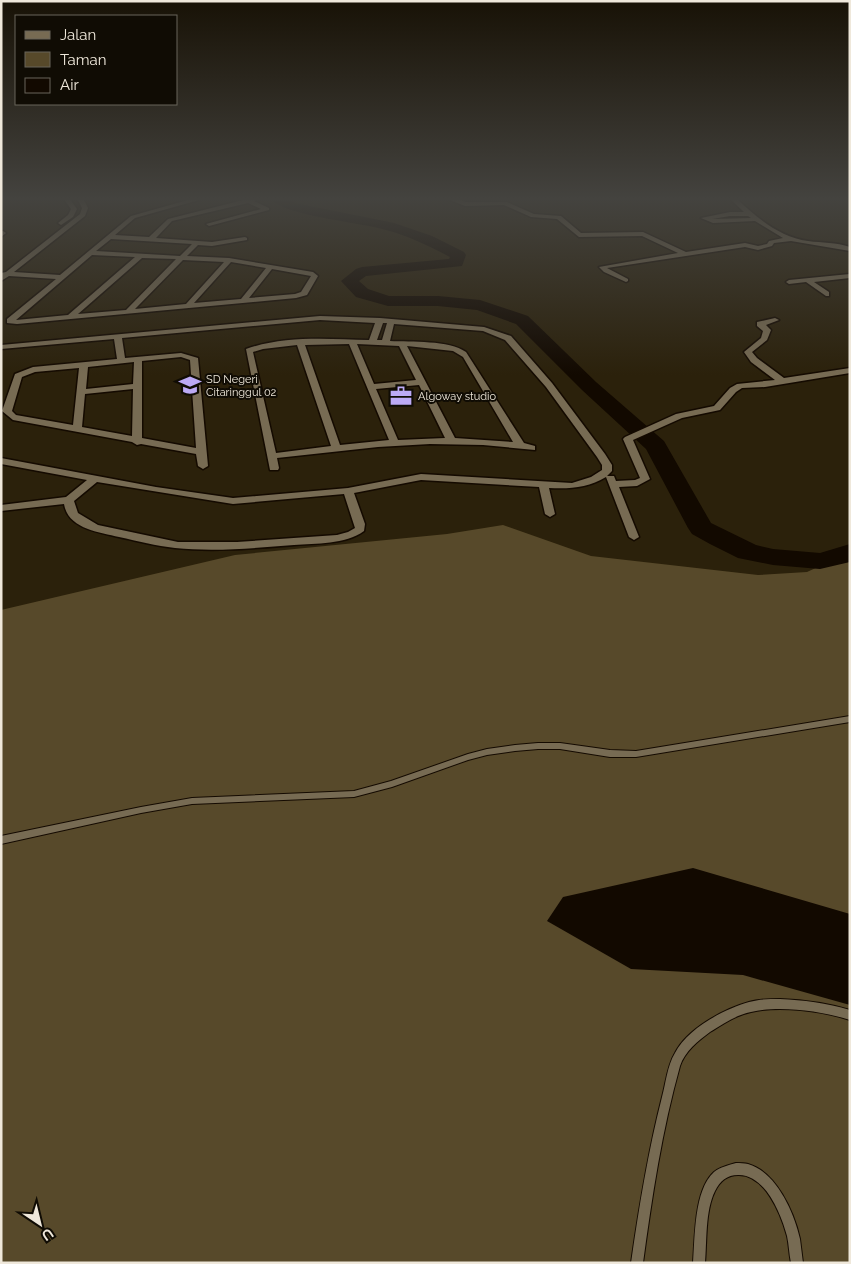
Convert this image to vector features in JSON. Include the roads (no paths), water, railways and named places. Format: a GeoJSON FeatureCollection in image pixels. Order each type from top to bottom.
{"type":"FeatureCollection","features":[{"type":"Feature","properties":{"kind":"street"},"geometry":{"type":"LineString","coordinates":[[3,277],[29,257]]}},
{"type":"Feature","properties":{"kind":"street"},"geometry":{"type":"LineString","coordinates":[[85,257],[9,320],[13,322],[303,294],[315,276],[310,273],[229,260],[194,257]]}},
{"type":"Feature","properties":{"kind":"street"},"geometry":{"type":"LineString","coordinates":[[71,316],[138,257]]}},
{"type":"Feature","properties":{"kind":"street"},"geometry":{"type":"LineString","coordinates":[[129,311],[182,257]]}},
{"type":"Feature","properties":{"kind":"street"},"geometry":{"type":"LineString","coordinates":[[626,280],[606,271],[602,267],[666,257]]}},
{"type":"Feature","properties":{"kind":"street"},"geometry":{"type":"LineString","coordinates":[[188,306],[229,260]]}},
{"type":"Feature","properties":{"kind":"street"},"geometry":{"type":"LineString","coordinates":[[243,301],[270,267]]}},
{"type":"Feature","properties":{"kind":"street"},"geometry":{"type":"LineString","coordinates":[[789,282],[850,276]]}},
{"type":"Feature","properties":{"kind":"street"},"geometry":{"type":"LineString","coordinates":[[3,277],[57,279]]}},
{"type":"Feature","properties":{"kind":"street"},"geometry":{"type":"LineString","coordinates":[[807,280],[826,294]]}},
{"type":"Feature","properties":{"kind":"street"},"geometry":{"type":"LineString","coordinates":[[1,347],[290,320],[336,318],[474,327],[495,332],[508,338],[548,385],[602,456],[634,537]]}},
{"type":"Feature","properties":{"kind":"street"},"geometry":{"type":"LineString","coordinates":[[372,343],[380,320]]}},
{"type":"Feature","properties":{"kind":"street"},"geometry":{"type":"LineString","coordinates":[[775,320],[760,324],[767,330],[766,338],[751,347],[748,352],[754,360],[782,381]]}},
{"type":"Feature","properties":{"kind":"street"},"geometry":{"type":"LineString","coordinates":[[385,344],[392,321]]}},
{"type":"Feature","properties":{"kind":"street"},"geometry":{"type":"LineString","coordinates":[[118,336],[121,361]]}},
{"type":"Feature","properties":{"kind":"street"},"geometry":{"type":"LineString","coordinates":[[300,342],[336,448]]}},
{"type":"Feature","properties":{"kind":"street"},"geometry":{"type":"LineString","coordinates":[[274,468],[273,456],[249,350],[256,347],[300,342],[402,344],[445,347],[461,352],[466,356],[520,445]]}},
{"type":"Feature","properties":{"kind":"street"},"geometry":{"type":"LineString","coordinates":[[352,343],[394,442]]}},
{"type":"Feature","properties":{"kind":"street"},"geometry":{"type":"LineString","coordinates":[[402,344],[452,440]]}},
{"type":"Feature","properties":{"kind":"street"},"geometry":{"type":"LineString","coordinates":[[201,452],[18,420],[7,411],[18,376],[33,370],[181,355],[194,358],[203,466]]}},
{"type":"Feature","properties":{"kind":"street"},"geometry":{"type":"LineString","coordinates":[[137,442],[138,359]]}},
{"type":"Feature","properties":{"kind":"street"},"geometry":{"type":"LineString","coordinates":[[77,430],[84,364]]}},
{"type":"Feature","properties":{"kind":"street"},"geometry":{"type":"LineString","coordinates":[[612,484],[637,483],[644,479],[644,474],[628,440],[679,416],[717,408],[733,390],[740,386],[850,370]]}},
{"type":"Feature","properties":{"kind":"street"},"geometry":{"type":"LineString","coordinates":[[371,388],[421,382]]}},
{"type":"Feature","properties":{"kind":"street"},"geometry":{"type":"LineString","coordinates":[[81,392],[138,386]]}},
{"type":"Feature","properties":{"kind":"street"},"geometry":{"type":"LineString","coordinates":[[273,456],[394,442],[452,440],[520,445],[532,448]]}},
{"type":"Feature","properties":{"kind":"street"},"geometry":{"type":"LineString","coordinates":[[1,461],[95,479],[233,501],[348,490],[405,479],[429,477],[560,486],[583,484],[601,476],[607,471]]}},
{"type":"Feature","properties":{"kind":"street"},"geometry":{"type":"LineString","coordinates":[[1,508],[69,500],[95,479]]}},
{"type":"Feature","properties":{"kind":"street"},"geometry":{"type":"LineString","coordinates":[[544,486],[550,514]]}},
{"type":"Feature","properties":{"kind":"street"},"geometry":{"type":"LineString","coordinates":[[69,500],[75,516],[93,528],[157,542],[202,546],[337,538],[352,535],[360,529],[360,524],[348,490]]}},
{"type":"Feature","properties":{"kind":"lane"},"geometry":{"type":"LineString","coordinates":[[1,840],[142,810],[192,802],[230,798],[354,794],[374,790],[472,756],[506,749],[540,746],[566,747],[624,755],[636,754],[850,719]]}},
{"type":"Feature","properties":{"kind":"lane"},"geometry":{"type":"LineString","coordinates":[[637,1263],[646,1193],[664,1108],[678,1056],[702,1031],[728,1016],[758,1005],[794,1006],[842,1012],[850,1015]]}},
{"type":"Feature","properties":{"kind":"lane"},"geometry":{"type":"LineString","coordinates":[[699,1263],[705,1201],[713,1182],[723,1171],[741,1168],[763,1178],[772,1189],[792,1232],[797,1263]]}},
{"type":"Feature","properties":{"kind":"water"},"geometry":{"type":"Polygon","coordinates":[[[693,868],[850,914],[850,1005],[743,975],[631,969],[547,921],[563,897],[693,868]]]}},
{"type":"Feature","properties":{"kind":"waterway"},"geometry":{"type":"LineString","coordinates":[[458,257],[456,263],[362,272],[349,281],[362,293],[388,301],[438,301],[480,305],[522,320],[589,386],[656,446],[701,528],[719,538],[748,552],[773,557],[820,561],[833,559],[850,552]]}},
{"type":"Feature","properties":{"kind":"place","name":"SD Negeri Citaringgul 02"},"geometry":{"type":"Point","coordinates":[190,385]}},
{"type":"Feature","properties":{"kind":"place","name":"Algoway studio"},"geometry":{"type":"Point","coordinates":[401,396]}}]}
